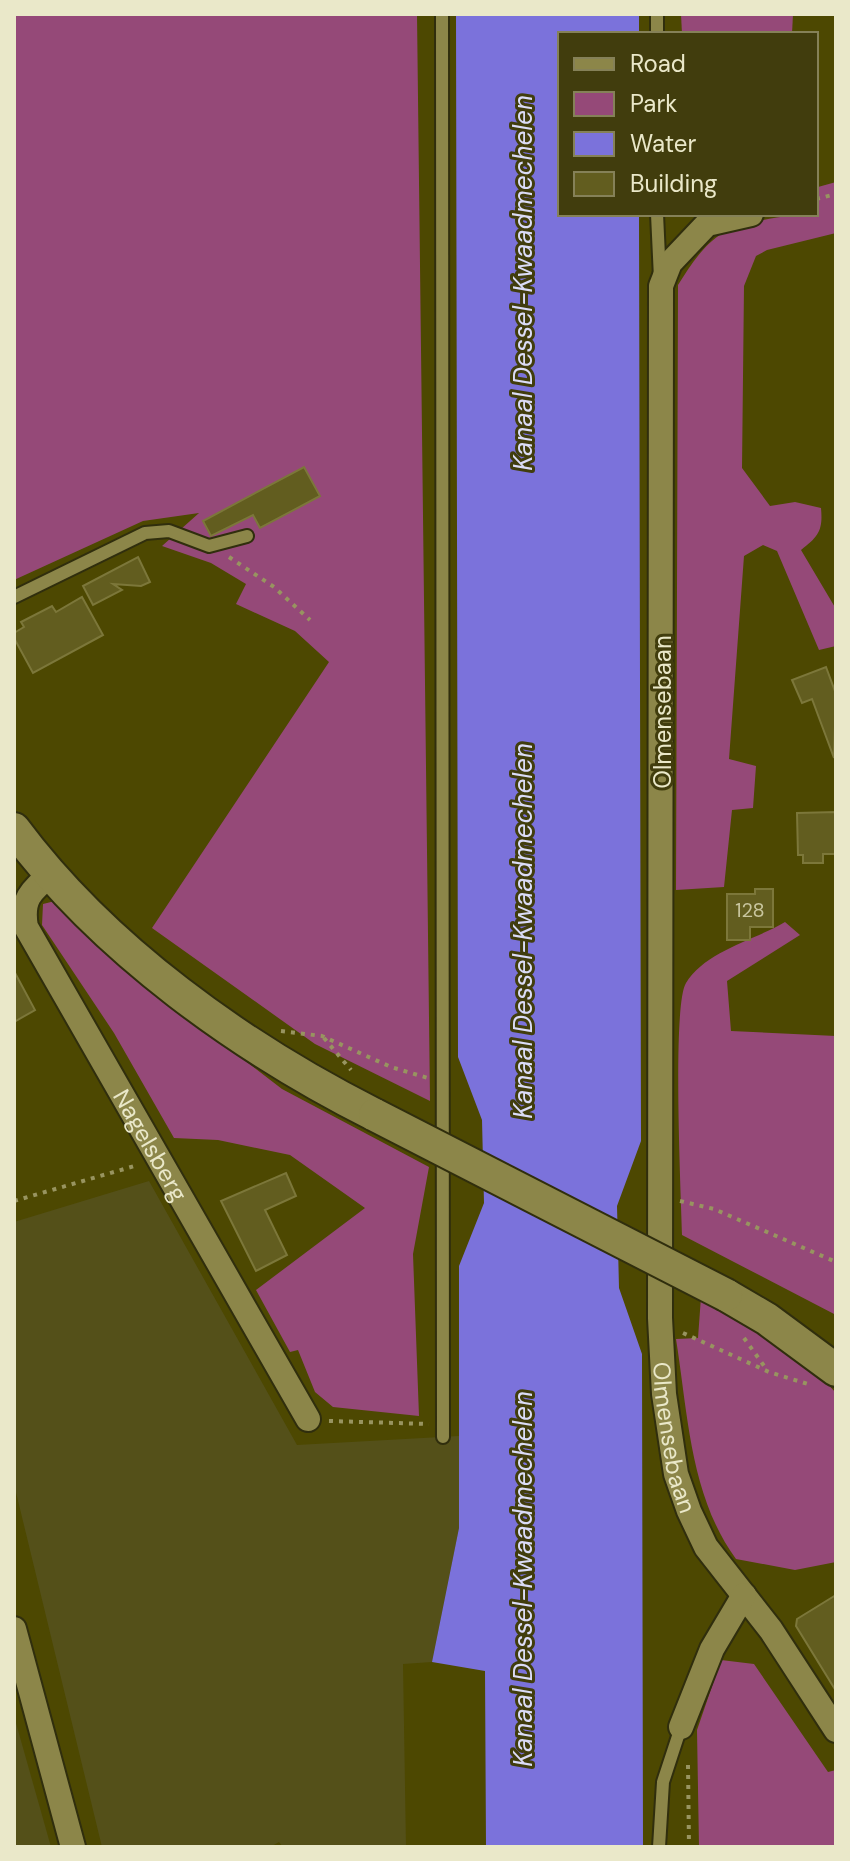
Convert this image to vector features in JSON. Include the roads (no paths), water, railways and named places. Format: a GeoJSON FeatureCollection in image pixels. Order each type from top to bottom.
{"type":"FeatureCollection","features":[{"type":"Feature","properties":{"kind":"street","name":"Olmensebaan"},"geometry":{"type":"LineString","coordinates":[[731,216],[700,219],[670,263],[661,286],[660,1318],[664,1394],[676,1474],[706,1547],[744,1595],[836,1730]]}},
{"type":"Feature","properties":{"kind":"street"},"geometry":{"type":"LineString","coordinates":[[14,829],[51,874],[104,927],[203,1010],[257,1048],[375,1115],[726,1295],[767,1319],[828,1378]]}},
{"type":"Feature","properties":{"kind":"street","name":"Nagelsberg"},"geometry":{"type":"LineString","coordinates":[[51,874],[26,896],[23,908],[26,927],[162,1158],[308,1419]]}},
{"type":"Feature","properties":{"kind":"street"},"geometry":{"type":"LineString","coordinates":[[681,1727],[712,1649],[744,1595]]}},
{"type":"Feature","properties":{"kind":"street"},"geometry":{"type":"LineString","coordinates":[[14,1629],[73,1847]]}},
{"type":"Feature","properties":{"kind":"lane"},"geometry":{"type":"LineString","coordinates":[[442,14],[443,1430]]}},
{"type":"Feature","properties":{"kind":"lane"},"geometry":{"type":"LineString","coordinates":[[657,216],[657,262],[661,286]]}},
{"type":"Feature","properties":{"kind":"lane"},"geometry":{"type":"LineString","coordinates":[[14,597],[145,533],[169,531],[209,546],[247,536]]}},
{"type":"Feature","properties":{"kind":"lane"},"geometry":{"type":"LineString","coordinates":[[659,1847],[663,1782],[681,1727]]}},
{"type":"Feature","properties":{"kind":"water","name":"Kanaal Dessel-Kwaadmechelen"},"geometry":{"type":"Polygon","coordinates":[[[456,14],[639,14],[639,32],[558,32],[558,216],[639,216],[641,1141],[617,1206],[619,1288],[642,1354],[643,1847],[486,1847],[485,1671],[432,1662],[459,1528],[459,1266],[484,1203],[482,1120],[458,1057],[456,14]]]}}]}
